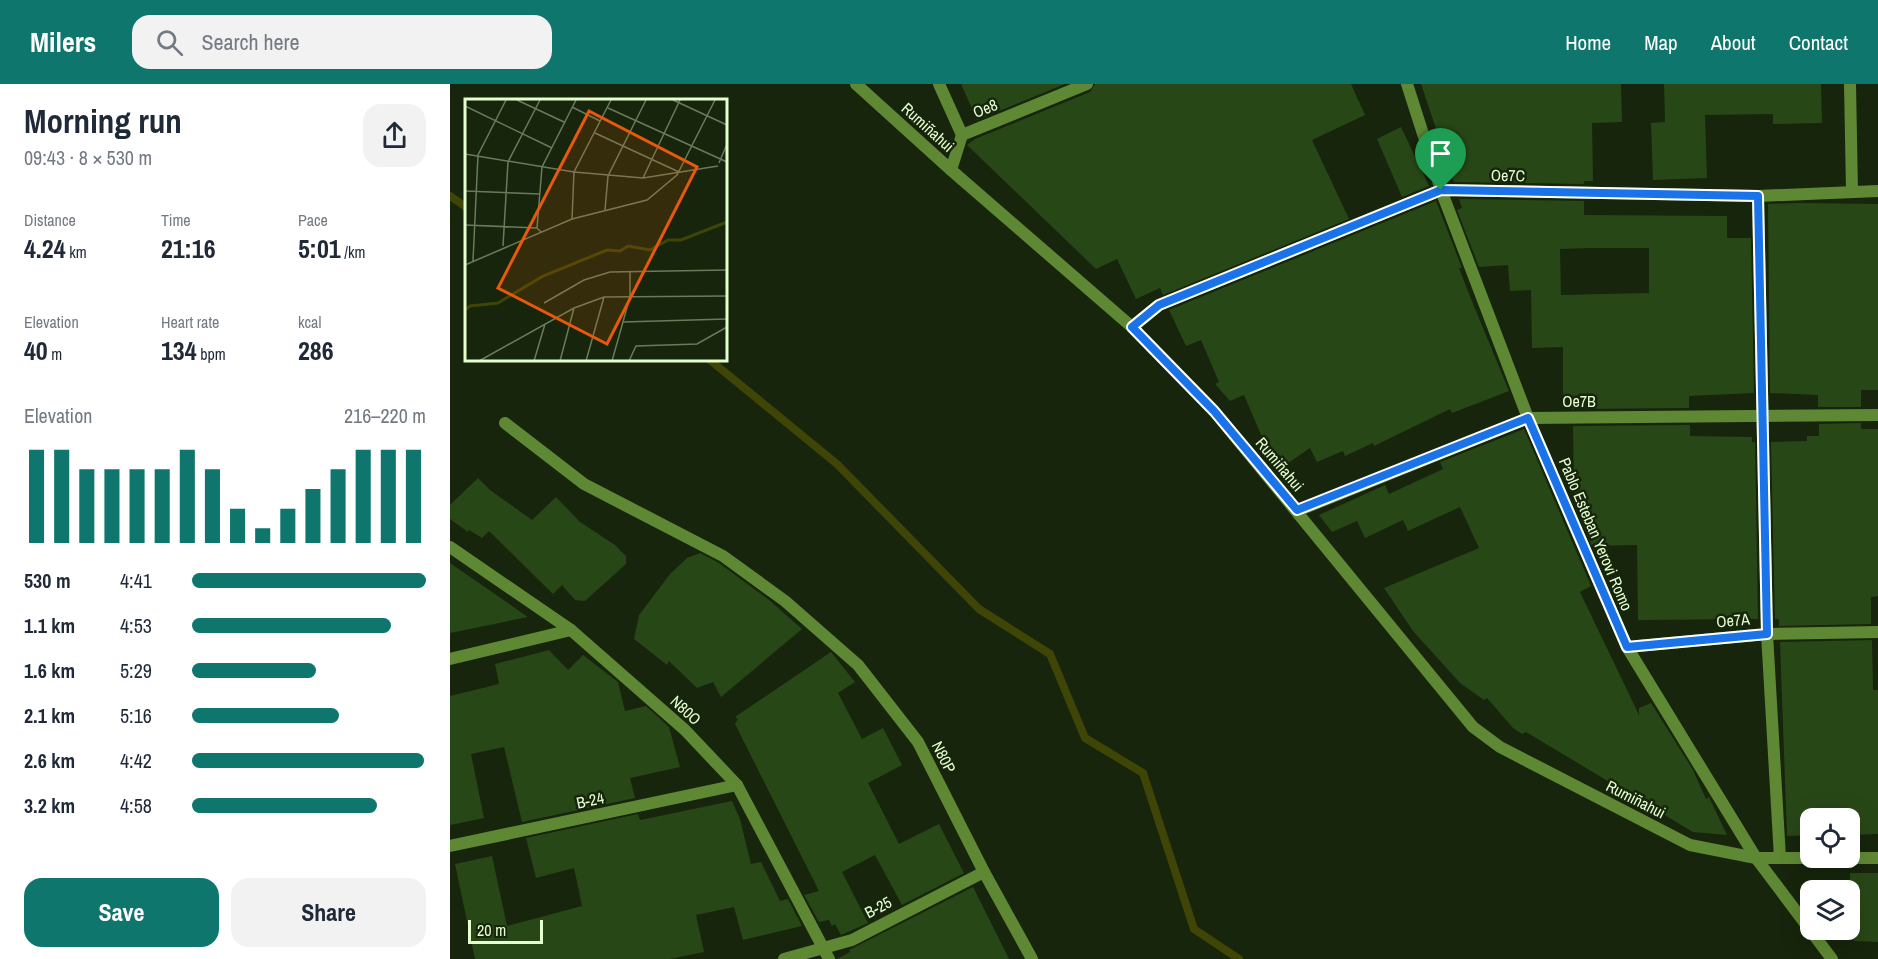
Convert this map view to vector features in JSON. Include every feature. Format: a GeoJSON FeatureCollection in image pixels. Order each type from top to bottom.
{"type":"FeatureCollection","features":[{"type":"Feature","properties":{"kind":"street","name":"Rumiñahui"},"geometry":{"type":"LineString","coordinates":[[856,84],[1132,327],[1214,411],[1473,727],[1500,747],[1690,845],[1756,858],[1878,858]]}},
{"type":"Feature","properties":{"kind":"street"},"geometry":{"type":"LineString","coordinates":[[939,84],[962,135]]}},
{"type":"Feature","properties":{"kind":"street","name":"Oe8"},"geometry":{"type":"LineString","coordinates":[[951,170],[962,135],[1087,84]]}},
{"type":"Feature","properties":{"kind":"street","name":"Pablo Esteban Yerovi Romo"},"geometry":{"type":"LineString","coordinates":[[1407,84],[1441,190],[1528,418],[1627,647],[1756,858],[1832,959]]}},
{"type":"Feature","properties":{"kind":"street"},"geometry":{"type":"LineString","coordinates":[[1850,84],[1852,190]]}},
{"type":"Feature","properties":{"kind":"street","name":"Oe7C"},"geometry":{"type":"LineString","coordinates":[[1132,327],[1159,305],[1441,190],[1758,196],[1852,190],[1878,191]]}},
{"type":"Feature","properties":{"kind":"street"},"geometry":{"type":"LineString","coordinates":[[1758,196],[1767,634],[1780,858]]}},
{"type":"Feature","properties":{"kind":"street","name":"Oe7B"},"geometry":{"type":"LineString","coordinates":[[1297,510],[1528,418],[1878,415]]}},
{"type":"Feature","properties":{"kind":"street","name":"N80P"},"geometry":{"type":"LineString","coordinates":[[505,423],[584,484],[723,555],[785,601],[858,665],[918,742],[984,872],[1032,959]]}},
{"type":"Feature","properties":{"kind":"street","name":"N80O"},"geometry":{"type":"LineString","coordinates":[[450,547],[572,630],[685,730],[737,786],[826,954]]}},
{"type":"Feature","properties":{"kind":"street"},"geometry":{"type":"LineString","coordinates":[[450,658],[572,630]]}},
{"type":"Feature","properties":{"kind":"street","name":"Oe7A"},"geometry":{"type":"LineString","coordinates":[[1627,647],[1767,634],[1878,632]]}},
{"type":"Feature","properties":{"kind":"street","name":"B-24"},"geometry":{"type":"LineString","coordinates":[[450,846],[737,786]]}},
{"type":"Feature","properties":{"kind":"street","name":"B-25"},"geometry":{"type":"LineString","coordinates":[[784,959],[826,954],[984,872]]}},
{"type":"Feature","properties":{"kind":"building"},"geometry":{"type":"Polygon","coordinates":[[[961,84],[1065,84],[977,120],[961,84]]]}},
{"type":"Feature","properties":{"kind":"building"},"geometry":{"type":"Polygon","coordinates":[[[1095,84],[1351,84],[1365,115],[1312,140],[1349,219],[1163,295],[1160,288],[1136,299],[1117,259],[1096,269],[967,145],[975,139],[1090,92],[1095,84]]]}},
{"type":"Feature","properties":{"kind":"building"},"geometry":{"type":"Polygon","coordinates":[[[1421,84],[1621,84],[1622,122],[1592,123],[1593,181],[1584,181],[1584,184],[1454,182],[1421,84]]]}},
{"type":"Feature","properties":{"kind":"building"},"geometry":{"type":"Polygon","coordinates":[[[1664,84],[1821,84],[1822,123],[1773,124],[1773,114],[1705,115],[1707,178],[1653,180],[1651,123],[1665,122],[1664,84]]]}},
{"type":"Feature","properties":{"kind":"building"},"geometry":{"type":"Polygon","coordinates":[[[1401,127],[1429,186],[1402,197],[1377,139],[1401,127]]]}},
{"type":"Feature","properties":{"kind":"building"},"geometry":{"type":"Polygon","coordinates":[[[1459,199],[1584,201],[1584,215],[1727,216],[1727,238],[1751,238],[1754,393],[1689,396],[1689,408],[1572,409],[1572,397],[1563,397],[1563,347],[1532,348],[1531,290],[1510,291],[1508,265],[1479,267],[1457,210],[1462,208],[1459,199]],[[1649,248],[1560,249],[1561,295],[1649,293],[1649,248]]]}},
{"type":"Feature","properties":{"kind":"building"},"geometry":{"type":"Polygon","coordinates":[[[1436,201],[1462,268],[1459,268],[1509,391],[1452,413],[1450,409],[1374,446],[1373,443],[1345,456],[1343,451],[1317,462],[1310,448],[1281,468],[1265,444],[1244,395],[1230,401],[1215,384],[1219,382],[1201,340],[1186,346],[1169,310],[1436,201]]]}},
{"type":"Feature","properties":{"kind":"building"},"geometry":{"type":"Polygon","coordinates":[[[1768,204],[1878,204],[1878,390],[1861,390],[1861,407],[1818,407],[1818,395],[1770,393],[1768,204]]]}},
{"type":"Feature","properties":{"kind":"building"},"geometry":{"type":"Polygon","coordinates":[[[1861,423],[1861,429],[1878,429],[1878,596],[1871,597],[1871,624],[1779,626],[1779,619],[1775,619],[1771,442],[1807,441],[1807,436],[1819,436],[1819,424],[1861,423]]]}},
{"type":"Feature","properties":{"kind":"building"},"geometry":{"type":"Polygon","coordinates":[[[1690,425],[1690,436],[1752,437],[1752,442],[1755,442],[1758,619],[1638,620],[1637,545],[1592,546],[1574,503],[1573,426],[1690,425]]]}},
{"type":"Feature","properties":{"kind":"building"},"geometry":{"type":"Polygon","coordinates":[[[1524,429],[1591,586],[1580,592],[1639,715],[1639,708],[1651,703],[1693,770],[1706,799],[1709,797],[1727,835],[1693,832],[1526,732],[1522,734],[1513,728],[1487,698],[1484,700],[1460,683],[1413,631],[1384,588],[1479,548],[1460,507],[1408,531],[1403,520],[1365,538],[1357,521],[1332,532],[1319,515],[1385,485],[1389,494],[1443,469],[1440,462],[1524,429]]]}},
{"type":"Feature","properties":{"kind":"building"},"geometry":{"type":"Polygon","coordinates":[[[478,478],[490,490],[532,520],[556,497],[580,522],[615,545],[626,556],[626,564],[585,601],[575,600],[562,585],[553,594],[489,531],[482,538],[469,530],[468,532],[450,519],[450,505],[478,478]]]}},
{"type":"Feature","properties":{"kind":"building"},"geometry":{"type":"Polygon","coordinates":[[[700,553],[719,563],[769,600],[802,629],[721,697],[713,682],[697,688],[669,661],[667,665],[634,639],[639,615],[670,574],[687,558],[700,553]]]}},
{"type":"Feature","properties":{"kind":"building"},"geometry":{"type":"Polygon","coordinates":[[[450,563],[528,617],[450,633],[450,563]]]}},
{"type":"Feature","properties":{"kind":"building"},"geometry":{"type":"Polygon","coordinates":[[[1872,640],[1873,690],[1878,690],[1878,834],[1860,835],[1860,808],[1800,808],[1800,835],[1787,836],[1780,642],[1872,640]]]}},
{"type":"Feature","properties":{"kind":"building"},"geometry":{"type":"Polygon","coordinates":[[[549,650],[568,670],[583,655],[618,682],[625,711],[646,706],[669,727],[680,767],[630,778],[635,798],[522,822],[504,747],[471,754],[484,818],[450,825],[450,696],[499,684],[495,664],[549,650]]]}},
{"type":"Feature","properties":{"kind":"building"},"geometry":{"type":"Polygon","coordinates":[[[831,652],[855,682],[838,693],[862,739],[883,728],[902,765],[868,783],[899,844],[939,824],[964,873],[902,905],[875,855],[842,872],[868,923],[841,935],[835,924],[832,926],[829,920],[819,922],[804,895],[819,891],[735,724],[738,719],[735,717],[831,652]]]}},
{"type":"Feature","properties":{"kind":"building"},"geometry":{"type":"Polygon","coordinates":[[[732,801],[740,819],[751,864],[761,862],[780,901],[788,899],[802,926],[743,940],[734,907],[696,915],[704,952],[670,959],[475,959],[455,864],[492,856],[507,926],[582,906],[574,868],[536,878],[526,838],[638,814],[640,820],[732,801]]]}},
{"type":"Feature","properties":{"kind":"building"},"geometry":{"type":"Polygon","coordinates":[[[1850,873],[1878,873],[1878,942],[1854,940],[1860,940],[1860,880],[1850,880],[1850,873]]]}},
{"type":"Feature","properties":{"kind":"building"},"geometry":{"type":"Polygon","coordinates":[[[973,887],[1009,959],[837,959],[850,952],[849,950],[973,887]]]}},
{"type":"Feature","properties":{"kind":"waterway"},"geometry":{"type":"LineString","coordinates":[[450,196],[465,206]]}},
{"type":"Feature","properties":{"kind":"waterway"},"geometry":{"type":"LineString","coordinates":[[712,362],[837,464],[979,609],[1050,654],[1085,738],[1143,773],[1194,929],[1239,959]]}},
{"type":"Feature","properties":{"kind":"route"},"geometry":{"type":"LineString","coordinates":[[1441,190],[1758,196],[1767,634],[1627,647],[1528,418],[1297,510],[1214,411],[1132,327],[1159,305],[1441,190]]}}]}
